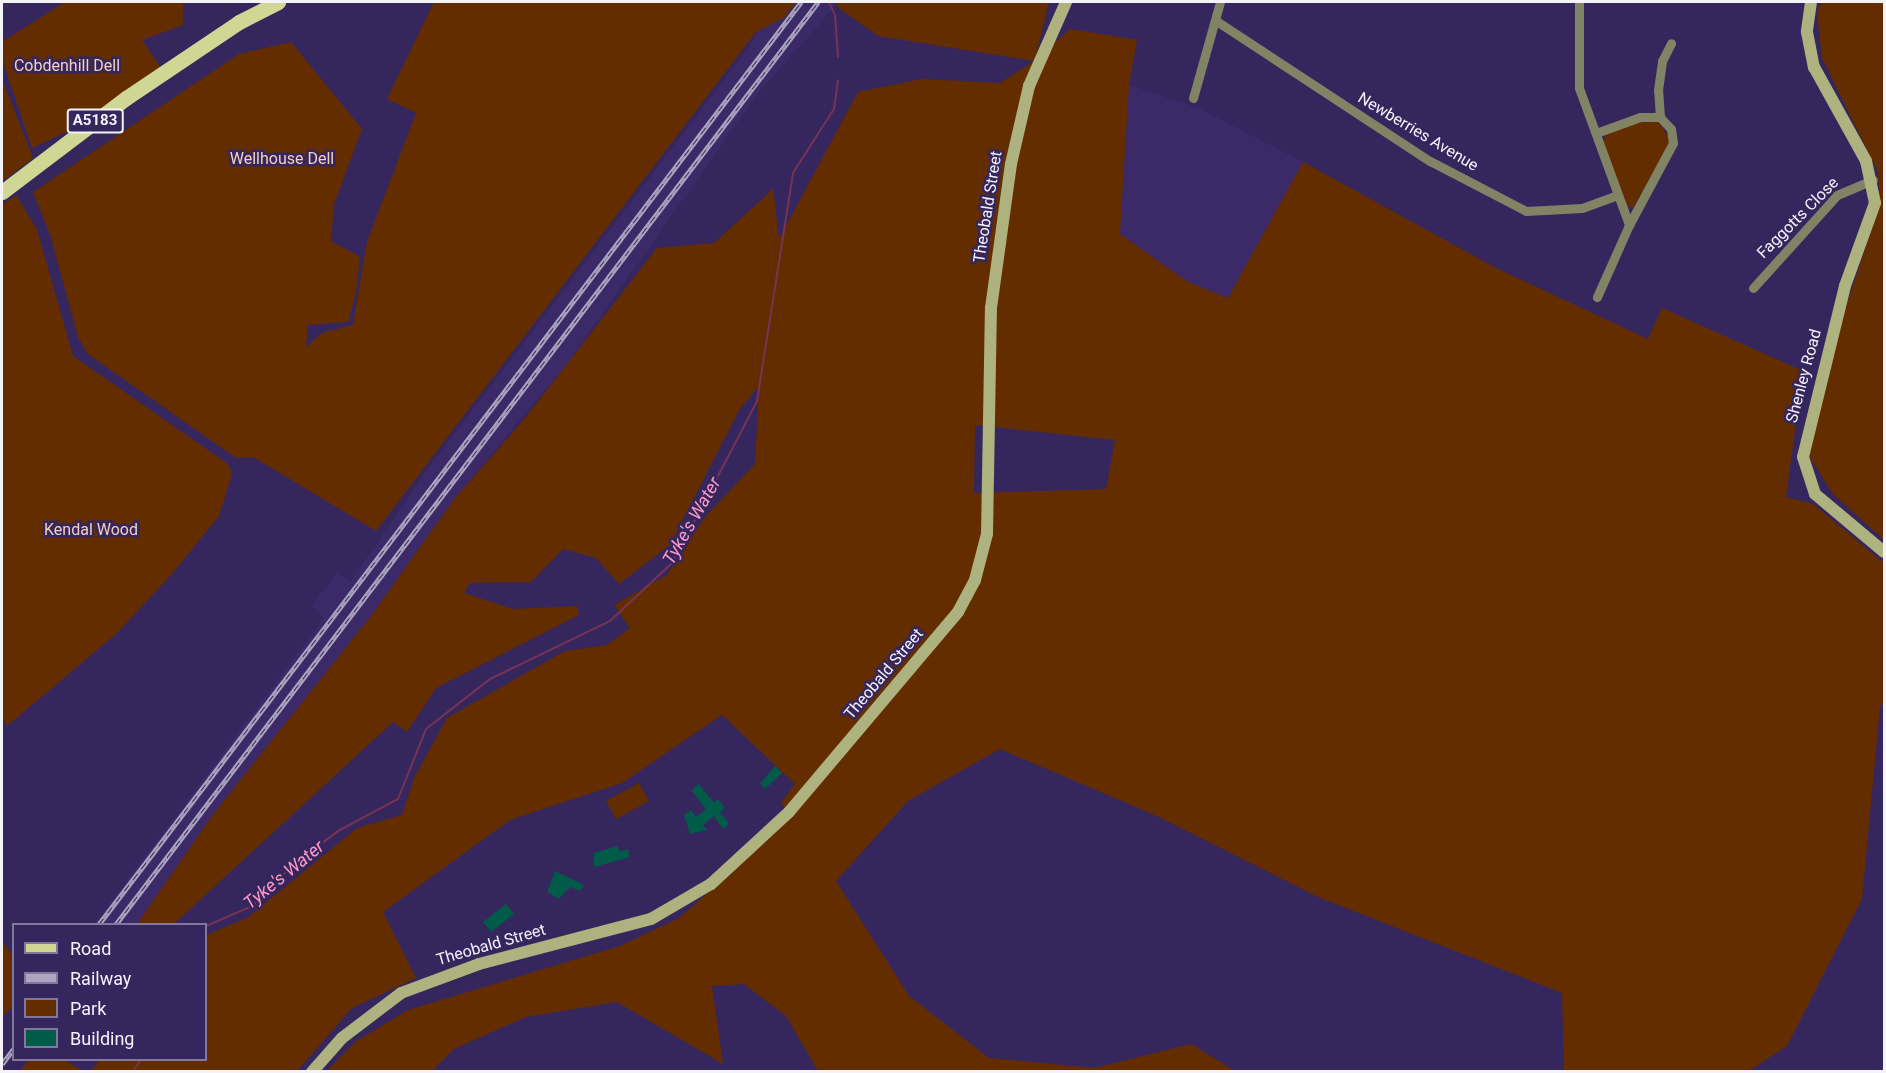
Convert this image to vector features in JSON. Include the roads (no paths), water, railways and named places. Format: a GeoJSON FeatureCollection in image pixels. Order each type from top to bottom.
{"type":"FeatureCollection","features":[{"type":"Feature","properties":{"kind":"main road","name":"A5183"},"geometry":{"type":"LineString","coordinates":[[2,192],[126,98],[278,2]]}},
{"type":"Feature","properties":{"kind":"street","name":"Theobald Street"},"geometry":{"type":"LineString","coordinates":[[312,1071],[342,1038],[401,993],[478,964],[651,919],[711,884],[789,812],[958,612],[975,580],[987,534],[991,308],[1011,164],[1029,86],[1066,2]]}},
{"type":"Feature","properties":{"kind":"street"},"geometry":{"type":"LineString","coordinates":[[1192,98],[1218,22],[1220,2]]}},
{"type":"Feature","properties":{"kind":"street"},"geometry":{"type":"LineString","coordinates":[[1579,2],[1577,78],[1629,225]]}},
{"type":"Feature","properties":{"kind":"street"},"geometry":{"type":"LineString","coordinates":[[1811,2],[1806,32],[1814,67],[1873,180]]}},
{"type":"Feature","properties":{"kind":"street","name":"Newberries Avenue"},"geometry":{"type":"LineString","coordinates":[[1218,22],[1430,161],[1526,211],[1582,208],[1618,195]]}},
{"type":"Feature","properties":{"kind":"street"},"geometry":{"type":"LineString","coordinates":[[1597,297],[1629,225],[1673,143],[1671,129],[1660,117],[1662,61],[1671,43]]}},
{"type":"Feature","properties":{"kind":"street"},"geometry":{"type":"LineString","coordinates":[[1596,133],[1640,117],[1660,117]]}},
{"type":"Feature","properties":{"kind":"street","name":"Faggotts Close"},"geometry":{"type":"LineString","coordinates":[[1753,288],[1838,195],[1873,180]]}},
{"type":"Feature","properties":{"kind":"street","name":"Shenley Road"},"geometry":{"type":"LineString","coordinates":[[1873,180],[1875,203],[1845,286],[1803,457],[1815,494],[1884,552]]}},
{"type":"Feature","properties":{"kind":"waterway","name":"Tyke's Water"},"geometry":{"type":"LineString","coordinates":[[829,2],[835,15],[838,57]]}},
{"type":"Feature","properties":{"kind":"waterway","name":"Tyke's Water"},"geometry":{"type":"LineString","coordinates":[[207,926],[252,906],[291,867],[338,831],[398,799],[426,729],[490,679],[610,621],[673,562],[757,401],[793,173],[834,109],[838,80]]}},
{"type":"Feature","properties":{"kind":"waterway","name":"Tyke's Water"},"geometry":{"type":"LineString","coordinates":[[132,1072],[140,1061]]}},
{"type":"Feature","properties":{"kind":"railway"},"geometry":{"type":"LineString","coordinates":[[100,923],[801,2]]}},
{"type":"Feature","properties":{"kind":"railway"},"geometry":{"type":"LineString","coordinates":[[117,923],[818,2]]}},
{"type":"Feature","properties":{"kind":"railway"},"geometry":{"type":"LineString","coordinates":[[2,1064],[12,1051]]}},
{"type":"Feature","properties":{"kind":"park label","name":"Cobdenhill Dell"},"geometry":{"type":"Point","coordinates":[67,66]}},
{"type":"Feature","properties":{"kind":"park label","name":"Wellhouse Dell"},"geometry":{"type":"Point","coordinates":[282,159]}},
{"type":"Feature","properties":{"kind":"park label","name":"Kendal Wood"},"geometry":{"type":"Point","coordinates":[91,530]}}]}
